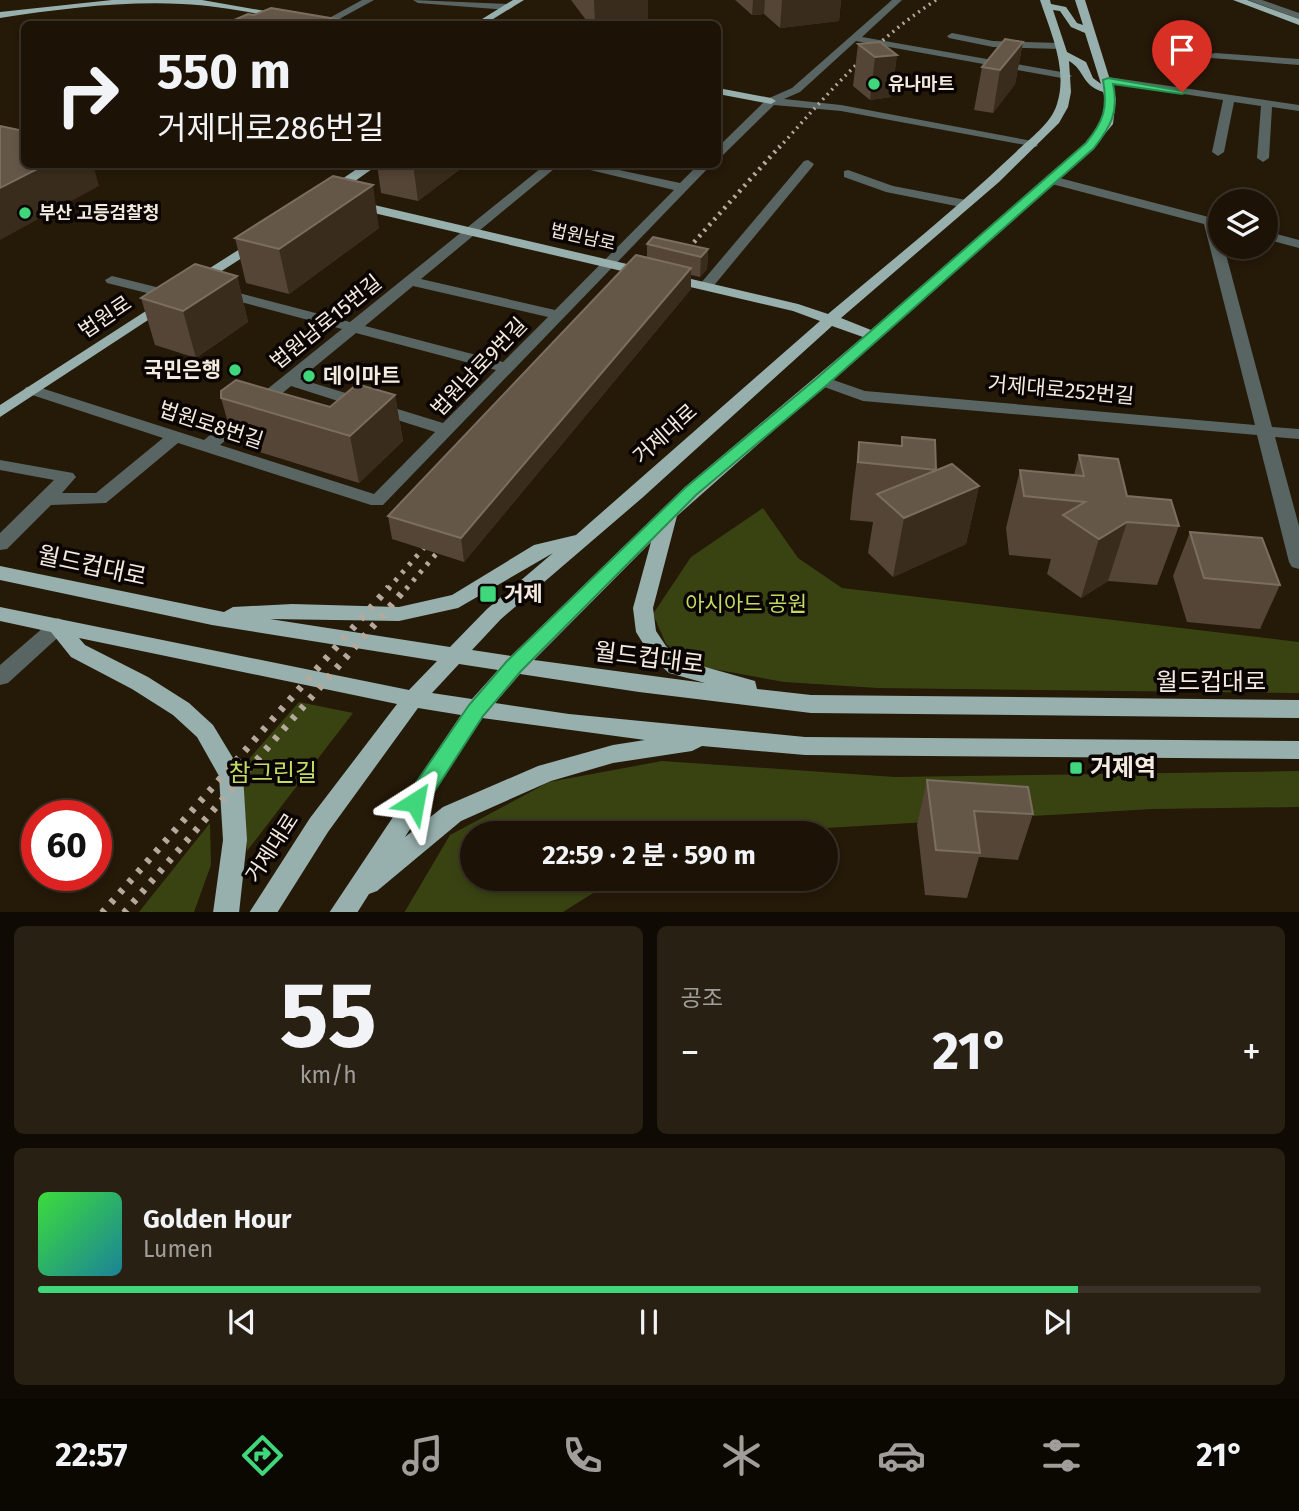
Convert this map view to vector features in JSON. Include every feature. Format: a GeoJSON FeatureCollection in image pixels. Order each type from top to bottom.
{"type":"FeatureCollection","features":[{"type":"Feature","properties":{"kind":"main road"},"geometry":{"type":"LineString","coordinates":[[484,21],[519,0]]}},
{"type":"Feature","properties":{"kind":"main road"},"geometry":{"type":"LineString","coordinates":[[348,903],[476,710],[514,666],[668,513],[1090,145],[1107,124],[1110,114],[1109,85],[1080,0]]}},
{"type":"Feature","properties":{"kind":"main road"},"geometry":{"type":"LineString","coordinates":[[1238,0],[1299,22]]}},
{"type":"Feature","properties":{"kind":"main road"},"geometry":{"type":"LineString","coordinates":[[1266,0],[1299,13]]}},
{"type":"Feature","properties":{"kind":"main road"},"geometry":{"type":"LineString","coordinates":[[0,15],[79,2],[181,1],[290,16]]}},
{"type":"Feature","properties":{"kind":"main road"},"geometry":{"type":"LineString","coordinates":[[1046,3],[1063,9],[1074,24],[1090,31]]}},
{"type":"Feature","properties":{"kind":"main road","name":"거제대로"},"geometry":{"type":"LineString","coordinates":[[263,911],[319,825],[413,699],[494,614],[587,538],[831,320],[966,204],[1032,145],[1063,110],[1068,95],[1066,75],[1046,3]]}},
{"type":"Feature","properties":{"kind":"main road"},"geometry":{"type":"LineString","coordinates":[[315,20],[321,21]]}},
{"type":"Feature","properties":{"kind":"main road"},"geometry":{"type":"LineString","coordinates":[[1059,46],[1082,64],[1088,81],[1094,87],[1109,85]]}},
{"type":"Feature","properties":{"kind":"main road"},"geometry":{"type":"LineString","coordinates":[[721,92],[771,101]]}},
{"type":"Feature","properties":{"kind":"main road","name":"법원남로"},"geometry":{"type":"LineString","coordinates":[[367,168],[318,201],[472,231],[610,262],[799,309],[872,335]]}},
{"type":"Feature","properties":{"kind":"main road","name":"법원로"},"geometry":{"type":"LineString","coordinates":[[0,412],[269,234]]}},
{"type":"Feature","properties":{"kind":"main road"},"geometry":{"type":"LineString","coordinates":[[668,513],[643,608],[646,632],[659,652],[677,667],[811,704]]}},
{"type":"Feature","properties":{"kind":"main road"},"geometry":{"type":"LineString","coordinates":[[200,616],[292,611],[399,614],[458,601],[541,550],[587,538]]}},
{"type":"Feature","properties":{"kind":"main road","name":"월드컵대로"},"geometry":{"type":"LineString","coordinates":[[0,573],[200,616],[514,666],[811,704],[1299,709]]}},
{"type":"Feature","properties":{"kind":"main road"},"geometry":{"type":"LineString","coordinates":[[0,614],[476,710],[717,738],[805,746],[1299,750]]}},
{"type":"Feature","properties":{"kind":"main road"},"geometry":{"type":"LineString","coordinates":[[58,626],[78,651],[140,683],[181,709],[205,731],[231,775],[234,840],[226,912]]}},
{"type":"Feature","properties":{"kind":"main road"},"geometry":{"type":"LineString","coordinates":[[348,903],[452,814],[546,773],[613,754],[717,738]]}},
{"type":"Feature","properties":{"kind":"street"},"geometry":{"type":"LineString","coordinates":[[329,21],[369,0]]}},
{"type":"Feature","properties":{"kind":"street"},"geometry":{"type":"LineString","coordinates":[[418,0],[508,7]]}},
{"type":"Feature","properties":{"kind":"street"},"geometry":{"type":"LineString","coordinates":[[724,139],[771,101],[796,90],[897,0]]}},
{"type":"Feature","properties":{"kind":"street"},"geometry":{"type":"LineString","coordinates":[[1253,0],[1299,13]]}},
{"type":"Feature","properties":{"kind":"street"},"geometry":{"type":"LineString","coordinates":[[962,26],[992,32]]}},
{"type":"Feature","properties":{"kind":"street"},"geometry":{"type":"LineString","coordinates":[[1003,33],[1059,46]]}},
{"type":"Feature","properties":{"kind":"street"},"geometry":{"type":"LineString","coordinates":[[952,36],[993,44],[1059,46]]}},
{"type":"Feature","properties":{"kind":"street"},"geometry":{"type":"LineString","coordinates":[[853,38],[1066,75]]}},
{"type":"Feature","properties":{"kind":"street"},"geometry":{"type":"LineString","coordinates":[[1215,56],[1299,62]]}},
{"type":"Feature","properties":{"kind":"street"},"geometry":{"type":"LineString","coordinates":[[1109,85],[1228,97],[1299,108]]}},
{"type":"Feature","properties":{"kind":"street"},"geometry":{"type":"LineString","coordinates":[[1218,152],[1228,97]]}},
{"type":"Feature","properties":{"kind":"street"},"geometry":{"type":"LineString","coordinates":[[771,101],[841,108],[1032,145]]}},
{"type":"Feature","properties":{"kind":"street"},"geometry":{"type":"LineString","coordinates":[[1263,158],[1267,103]]}},
{"type":"Feature","properties":{"kind":"street"},"geometry":{"type":"LineString","coordinates":[[706,286],[808,164]]}},
{"type":"Feature","properties":{"kind":"street","name":"법원남로15번길"},"geometry":{"type":"LineString","coordinates":[[206,447],[549,168]]}},
{"type":"Feature","properties":{"kind":"street"},"geometry":{"type":"LineString","coordinates":[[590,168],[684,188]]}},
{"type":"Feature","properties":{"kind":"street","name":"법원남로9번길"},"geometry":{"type":"LineString","coordinates":[[377,501],[702,168]]}},
{"type":"Feature","properties":{"kind":"street"},"geometry":{"type":"LineString","coordinates":[[848,174],[890,189],[966,204]]}},
{"type":"Feature","properties":{"kind":"street"},"geometry":{"type":"LineString","coordinates":[[1052,180],[1208,220]]}},
{"type":"Feature","properties":{"kind":"street"},"geometry":{"type":"LineString","coordinates":[[1278,239],[1299,244]]}},
{"type":"Feature","properties":{"kind":"street"},"geometry":{"type":"LineString","coordinates":[[1224,259],[1299,562]]}},
{"type":"Feature","properties":{"kind":"street"},"geometry":{"type":"LineString","coordinates":[[126,271],[507,368]]}},
{"type":"Feature","properties":{"kind":"street"},"geometry":{"type":"LineString","coordinates":[[112,279],[175,296]]}},
{"type":"Feature","properties":{"kind":"street"},"geometry":{"type":"LineString","coordinates":[[411,281],[559,315]]}},
{"type":"Feature","properties":{"kind":"street"},"geometry":{"type":"LineString","coordinates":[[288,380],[447,429]]}},
{"type":"Feature","properties":{"kind":"street","name":"거제대로252번길"},"geometry":{"type":"LineString","coordinates":[[822,381],[863,396],[1299,433]]}},
{"type":"Feature","properties":{"kind":"street","name":"법원로8번길"},"geometry":{"type":"LineString","coordinates":[[32,390],[377,501]]}},
{"type":"Feature","properties":{"kind":"street"},"geometry":{"type":"LineString","coordinates":[[46,499],[100,499],[174,437]]}},
{"type":"Feature","properties":{"kind":"street"},"geometry":{"type":"LineString","coordinates":[[0,465],[68,477],[0,544]]}},
{"type":"Feature","properties":{"kind":"street"},"geometry":{"type":"LineString","coordinates":[[0,677],[58,626]]}},
{"type":"Feature","properties":{"kind":"green space","name":"아시아드 공원"},"geometry":{"type":"Polygon","coordinates":[[[763,508],[798,558],[842,588],[1299,642],[1299,693],[878,688],[784,682],[691,665],[666,644],[653,614],[691,557],[763,508]]]}},
{"type":"Feature","properties":{"kind":"green space","name":"참그린길"},"geometry":{"type":"Polygon","coordinates":[[[299,702],[353,713],[247,851],[242,767],[299,702]]]}},
{"type":"Feature","properties":{"kind":"green space"},"geometry":{"type":"Polygon","coordinates":[[[662,761],[895,777],[1299,771],[1299,807],[1152,809],[838,827],[838,821],[476,821],[549,782],[662,761]]]}},
{"type":"Feature","properties":{"kind":"green space","name":"참그린길"},"geometry":{"type":"Polygon","coordinates":[[[210,823],[211,865],[194,912],[139,912],[210,823]]]}},
{"type":"Feature","properties":{"kind":"green space"},"geometry":{"type":"Polygon","coordinates":[[[460,830],[460,891],[596,891],[563,912],[405,912],[450,835],[460,830]]]}},
{"type":"Feature","properties":{"kind":"building"},"geometry":{"type":"Polygon","coordinates":[[[271,8],[348,21],[232,21],[248,14],[254,15],[271,8]]]}},
{"type":"Feature","properties":{"kind":"building"},"geometry":{"type":"Polygon","coordinates":[[[1005,39],[1023,42],[1000,70],[982,67],[1005,39]]]}},
{"type":"Feature","properties":{"kind":"building"},"geometry":{"type":"Polygon","coordinates":[[[880,42],[897,55],[875,57],[858,44],[880,42]]]}},
{"type":"Feature","properties":{"kind":"building"},"geometry":{"type":"Polygon","coordinates":[[[0,126],[21,130],[21,168],[39,168],[0,188],[0,126]]]}},
{"type":"Feature","properties":{"kind":"building"},"geometry":{"type":"Polygon","coordinates":[[[333,176],[373,185],[279,249],[235,238],[333,176]]]}},
{"type":"Feature","properties":{"kind":"building"},"geometry":{"type":"Polygon","coordinates":[[[653,237],[708,249],[701,257],[647,244],[653,237]]]}},
{"type":"Feature","properties":{"kind":"building"},"geometry":{"type":"Polygon","coordinates":[[[636,255],[691,268],[461,538],[388,516],[636,255]]]}},
{"type":"Feature","properties":{"kind":"building"},"geometry":{"type":"Polygon","coordinates":[[[195,264],[237,276],[183,311],[141,298],[195,264]]]}},
{"type":"Feature","properties":{"kind":"building"},"geometry":{"type":"Polygon","coordinates":[[[236,380],[330,407],[357,384],[395,395],[350,436],[221,398],[221,391],[236,380]]]}},
{"type":"Feature","properties":{"kind":"building"},"geometry":{"type":"Polygon","coordinates":[[[902,437],[935,440],[936,470],[858,462],[859,442],[902,446],[902,437]]]}},
{"type":"Feature","properties":{"kind":"building"},"geometry":{"type":"Polygon","coordinates":[[[1079,455],[1118,459],[1127,496],[1171,500],[1179,526],[1127,522],[1099,539],[1063,515],[1085,502],[1024,496],[1020,470],[1084,476],[1079,455]]]}},
{"type":"Feature","properties":{"kind":"building"},"geometry":{"type":"Polygon","coordinates":[[[952,464],[979,486],[904,518],[877,494],[952,464]]]}},
{"type":"Feature","properties":{"kind":"building"},"geometry":{"type":"Polygon","coordinates":[[[1190,532],[1262,538],[1280,585],[1204,578],[1190,532]]]}},
{"type":"Feature","properties":{"kind":"building"},"geometry":{"type":"Polygon","coordinates":[[[927,780],[1028,787],[1033,814],[974,811],[980,853],[936,850],[927,780]]]}},
{"type":"Feature","properties":{"kind":"railway"},"geometry":{"type":"LineString","coordinates":[[779,148],[872,50],[936,0]]}},
{"type":"Feature","properties":{"kind":"railway"},"geometry":{"type":"LineString","coordinates":[[679,259],[780,146]]}},
{"type":"Feature","properties":{"kind":"railway"},"geometry":{"type":"LineString","coordinates":[[388,589],[436,534]]}},
{"type":"Feature","properties":{"kind":"railway"},"geometry":{"type":"LineString","coordinates":[[406,589],[449,539]]}},
{"type":"Feature","properties":{"kind":"railway"},"geometry":{"type":"LineString","coordinates":[[103,912],[389,587]]}},
{"type":"Feature","properties":{"kind":"railway"},"geometry":{"type":"LineString","coordinates":[[125,912],[407,587]]}},
{"type":"Feature","properties":{"kind":"place","name":"유나마트"},"geometry":{"type":"Point","coordinates":[874,84]}},
{"type":"Feature","properties":{"kind":"place","name":"부산 고등검찰청"},"geometry":{"type":"Point","coordinates":[25,213]}},
{"type":"Feature","properties":{"kind":"place","name":"국민은행"},"geometry":{"type":"Point","coordinates":[235,370]}},
{"type":"Feature","properties":{"kind":"place","name":"데이마트"},"geometry":{"type":"Point","coordinates":[309,376]}},
{"type":"Feature","properties":{"kind":"place","name":"거제"},"geometry":{"type":"Point","coordinates":[488,594]}},
{"type":"Feature","properties":{"kind":"place","name":"거제역"},"geometry":{"type":"Point","coordinates":[1076,768]}},
{"type":"Feature","properties":{"kind":"route"},"geometry":{"type":"LineString","coordinates":[[415,802],[476,710],[514,666],[690,492],[822,381],[1100,135],[1110,114],[1108,80],[1182,92]]}}]}
